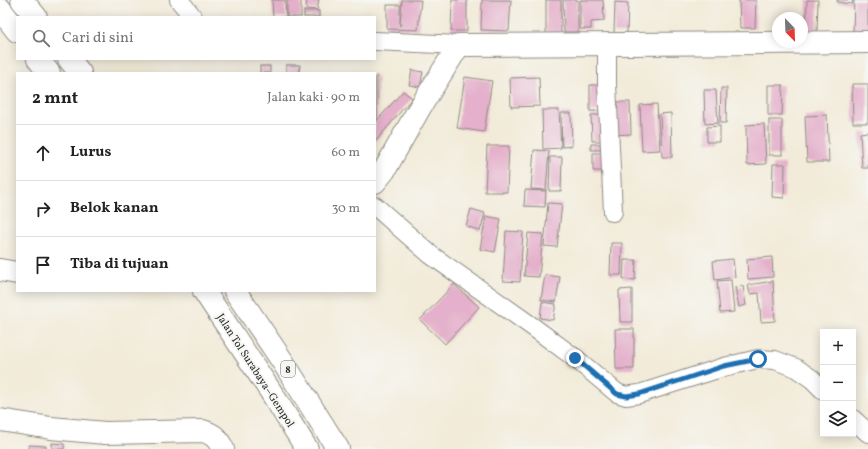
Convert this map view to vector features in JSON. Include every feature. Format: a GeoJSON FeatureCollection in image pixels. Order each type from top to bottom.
{"type":"FeatureCollection","features":[{"type":"Feature","properties":{"kind":"main road"},"geometry":{"type":"LineString","coordinates":[[22,0],[35,16]]}},
{"type":"Feature","properties":{"kind":"main road"},"geometry":{"type":"LineString","coordinates":[[0,9],[16,30]]}},
{"type":"Feature","properties":{"kind":"main road"},"geometry":{"type":"LineString","coordinates":[[376,181],[384,171],[419,109],[459,45],[607,54],[721,44],[868,42]]}},
{"type":"Feature","properties":{"kind":"main road"},"geometry":{"type":"LineString","coordinates":[[39,60],[48,72]]}},
{"type":"Feature","properties":{"kind":"main road"},"geometry":{"type":"LineString","coordinates":[[70,60],[79,72]]}},
{"type":"Feature","properties":{"kind":"main road"},"geometry":{"type":"LineString","coordinates":[[0,270],[16,273]]}},
{"type":"Feature","properties":{"kind":"main road","name":"Jalan Tol Surabaya–Gempol"},"geometry":{"type":"LineString","coordinates":[[205,292],[307,449]]}},
{"type":"Feature","properties":{"kind":"main road","name":"8"},"geometry":{"type":"LineString","coordinates":[[236,292],[283,362],[338,449]]}},
{"type":"Feature","properties":{"kind":"main road"},"geometry":{"type":"LineString","coordinates":[[0,420],[51,428],[106,433],[203,431],[210,433],[218,440],[223,449]]}},
{"type":"Feature","properties":{"kind":"street"},"geometry":{"type":"LineString","coordinates":[[178,0],[192,16]]}},
{"type":"Feature","properties":{"kind":"street"},"geometry":{"type":"LineString","coordinates":[[376,41],[459,45]]}},
{"type":"Feature","properties":{"kind":"street"},"geometry":{"type":"LineString","coordinates":[[607,54],[613,212]]}},
{"type":"Feature","properties":{"kind":"street"},"geometry":{"type":"LineString","coordinates":[[376,207],[431,255],[575,358],[617,394],[626,396],[639,394],[724,366],[758,359],[775,360],[796,368],[812,379],[820,387]]}},
{"type":"Feature","properties":{"kind":"street"},"geometry":{"type":"LineString","coordinates":[[856,422],[868,433]]}},
{"type":"Feature","properties":{"kind":"building"},"geometry":{"type":"Polygon","coordinates":[[[272,0],[285,0],[286,16],[273,16],[272,0]]]}},
{"type":"Feature","properties":{"kind":"building"},"geometry":{"type":"Polygon","coordinates":[[[287,0],[301,0],[301,16],[287,16],[287,0]]]}},
{"type":"Feature","properties":{"kind":"building"},"geometry":{"type":"Polygon","coordinates":[[[307,0],[319,0],[317,10],[306,9],[307,0]]]}},
{"type":"Feature","properties":{"kind":"building"},"geometry":{"type":"Polygon","coordinates":[[[402,0],[421,0],[418,30],[387,29],[387,5],[400,5],[400,26],[402,0]]]}},
{"type":"Feature","properties":{"kind":"building"},"geometry":{"type":"Polygon","coordinates":[[[452,0],[467,0],[467,31],[451,31],[452,0]]]}},
{"type":"Feature","properties":{"kind":"building"},"geometry":{"type":"Polygon","coordinates":[[[482,0],[511,0],[509,31],[481,30],[482,0]]]}},
{"type":"Feature","properties":{"kind":"building"},"geometry":{"type":"Polygon","coordinates":[[[546,0],[561,0],[561,34],[546,34],[546,0]]]}},
{"type":"Feature","properties":{"kind":"building"},"geometry":{"type":"Polygon","coordinates":[[[563,0],[578,0],[578,32],[564,32],[563,0]]]}},
{"type":"Feature","properties":{"kind":"building"},"geometry":{"type":"Polygon","coordinates":[[[580,0],[603,0],[604,21],[591,22],[591,29],[580,29],[580,0]]]}},
{"type":"Feature","properties":{"kind":"building"},"geometry":{"type":"Polygon","coordinates":[[[739,0],[756,0],[755,28],[740,28],[739,0]]]}},
{"type":"Feature","properties":{"kind":"building"},"geometry":{"type":"Polygon","coordinates":[[[807,0],[818,0],[817,33],[808,33],[808,12],[807,12],[807,0]]]}},
{"type":"Feature","properties":{"kind":"building"},"geometry":{"type":"Polygon","coordinates":[[[837,0],[853,0],[852,4],[837,2],[837,0]]]}},
{"type":"Feature","properties":{"kind":"building"},"geometry":{"type":"Polygon","coordinates":[[[854,0],[868,0],[868,33],[853,33],[854,0]]]}},
{"type":"Feature","properties":{"kind":"building"},"geometry":{"type":"Polygon","coordinates":[[[615,2],[628,3],[627,33],[614,33],[615,2]]]}},
{"type":"Feature","properties":{"kind":"building"},"geometry":{"type":"Polygon","coordinates":[[[304,11],[319,11],[319,16],[304,16],[304,11]]]}},
{"type":"Feature","properties":{"kind":"building"},"geometry":{"type":"Polygon","coordinates":[[[286,65],[300,65],[299,72],[286,72],[286,65]]]}},
{"type":"Feature","properties":{"kind":"building"},"geometry":{"type":"Polygon","coordinates":[[[260,66],[270,66],[270,72],[260,72],[260,66]]]}},
{"type":"Feature","properties":{"kind":"building"},"geometry":{"type":"Polygon","coordinates":[[[412,70],[423,72],[420,87],[409,85],[412,70]]]}},
{"type":"Feature","properties":{"kind":"building"},"geometry":{"type":"Polygon","coordinates":[[[376,76],[377,76],[376,120],[376,76]]]}},
{"type":"Feature","properties":{"kind":"building"},"geometry":{"type":"Polygon","coordinates":[[[465,77],[492,81],[484,132],[457,128],[465,77]]]}},
{"type":"Feature","properties":{"kind":"building"},"geometry":{"type":"Polygon","coordinates":[[[539,77],[540,106],[511,107],[510,78],[539,77]]]}},
{"type":"Feature","properties":{"kind":"building"},"geometry":{"type":"Polygon","coordinates":[[[852,84],[868,84],[868,123],[853,123],[852,84]]]}},
{"type":"Feature","properties":{"kind":"building"},"geometry":{"type":"Polygon","coordinates":[[[590,85],[605,85],[605,111],[590,111],[590,85]]]}},
{"type":"Feature","properties":{"kind":"building"},"geometry":{"type":"Polygon","coordinates":[[[768,85],[783,85],[782,115],[768,115],[768,85]]]}},
{"type":"Feature","properties":{"kind":"building"},"geometry":{"type":"Polygon","coordinates":[[[721,88],[727,88],[726,123],[720,123],[721,88]]]}},
{"type":"Feature","properties":{"kind":"building"},"geometry":{"type":"Polygon","coordinates":[[[704,90],[716,90],[718,123],[705,124],[704,90]]]}},
{"type":"Feature","properties":{"kind":"building"},"geometry":{"type":"Polygon","coordinates":[[[403,91],[412,98],[376,141],[376,122],[403,91]]]}},
{"type":"Feature","properties":{"kind":"building"},"geometry":{"type":"Polygon","coordinates":[[[613,102],[630,102],[631,134],[614,135],[613,102]]]}},
{"type":"Feature","properties":{"kind":"building"},"geometry":{"type":"Polygon","coordinates":[[[657,104],[660,150],[642,151],[640,105],[657,104]]]}},
{"type":"Feature","properties":{"kind":"building"},"geometry":{"type":"Polygon","coordinates":[[[542,110],[559,110],[561,148],[543,149],[542,110]]]}},
{"type":"Feature","properties":{"kind":"building"},"geometry":{"type":"Polygon","coordinates":[[[561,113],[571,113],[572,146],[562,147],[561,113]]]}},
{"type":"Feature","properties":{"kind":"building"},"geometry":{"type":"Polygon","coordinates":[[[671,113],[672,157],[662,157],[660,114],[671,113]]]}},
{"type":"Feature","properties":{"kind":"building"},"geometry":{"type":"Polygon","coordinates":[[[591,115],[605,115],[606,141],[592,141],[591,115]]]}},
{"type":"Feature","properties":{"kind":"building"},"geometry":{"type":"Polygon","coordinates":[[[827,115],[829,162],[807,162],[805,116],[827,115]]]}},
{"type":"Feature","properties":{"kind":"building"},"geometry":{"type":"Polygon","coordinates":[[[769,120],[782,120],[782,155],[769,155],[769,120]]]}},
{"type":"Feature","properties":{"kind":"building"},"geometry":{"type":"Polygon","coordinates":[[[764,124],[766,164],[747,165],[746,125],[764,124]]]}},
{"type":"Feature","properties":{"kind":"building"},"geometry":{"type":"Polygon","coordinates":[[[720,126],[720,142],[707,142],[707,127],[720,126]]]}},
{"type":"Feature","properties":{"kind":"building"},"geometry":{"type":"Polygon","coordinates":[[[868,132],[868,168],[862,168],[860,133],[868,132]]]}},
{"type":"Feature","properties":{"kind":"building"},"geometry":{"type":"Polygon","coordinates":[[[591,144],[606,144],[607,150],[591,150],[591,144]]]}},
{"type":"Feature","properties":{"kind":"building"},"geometry":{"type":"Polygon","coordinates":[[[487,146],[509,146],[507,192],[485,192],[487,146]]]}},
{"type":"Feature","properties":{"kind":"building"},"geometry":{"type":"Polygon","coordinates":[[[534,150],[549,151],[546,190],[531,189],[534,150]]]}},
{"type":"Feature","properties":{"kind":"building"},"geometry":{"type":"Polygon","coordinates":[[[593,153],[605,153],[606,171],[593,171],[593,153]]]}},
{"type":"Feature","properties":{"kind":"building"},"geometry":{"type":"Polygon","coordinates":[[[550,157],[562,157],[561,191],[549,191],[550,157]]]}},
{"type":"Feature","properties":{"kind":"building"},"geometry":{"type":"Polygon","coordinates":[[[773,164],[785,164],[784,198],[772,197],[773,164]]]}},
{"type":"Feature","properties":{"kind":"building"},"geometry":{"type":"Polygon","coordinates":[[[525,190],[546,191],[545,207],[524,206],[525,190]]]}},
{"type":"Feature","properties":{"kind":"building"},"geometry":{"type":"Polygon","coordinates":[[[548,203],[562,204],[557,247],[544,246],[548,203]]]}},
{"type":"Feature","properties":{"kind":"building"},"geometry":{"type":"Polygon","coordinates":[[[471,209],[485,213],[480,231],[466,226],[471,209]]]}},
{"type":"Feature","properties":{"kind":"building"},"geometry":{"type":"Polygon","coordinates":[[[486,216],[501,219],[495,252],[480,249],[486,216]]]}},
{"type":"Feature","properties":{"kind":"building"},"geometry":{"type":"Polygon","coordinates":[[[506,231],[523,232],[520,282],[503,281],[506,231]]]}},
{"type":"Feature","properties":{"kind":"building"},"geometry":{"type":"Polygon","coordinates":[[[528,233],[543,234],[539,277],[524,276],[528,233]]]}},
{"type":"Feature","properties":{"kind":"building"},"geometry":{"type":"Polygon","coordinates":[[[611,243],[622,243],[621,275],[610,275],[611,243]]]}},
{"type":"Feature","properties":{"kind":"building"},"geometry":{"type":"Polygon","coordinates":[[[772,257],[773,277],[748,279],[747,259],[772,257]]]}},
{"type":"Feature","properties":{"kind":"building"},"geometry":{"type":"Polygon","coordinates":[[[733,259],[735,277],[715,280],[713,261],[733,259]]]}},
{"type":"Feature","properties":{"kind":"building"},"geometry":{"type":"Polygon","coordinates":[[[624,260],[636,260],[635,280],[623,279],[624,260]]]}},
{"type":"Feature","properties":{"kind":"building"},"geometry":{"type":"Polygon","coordinates":[[[545,275],[560,277],[556,302],[541,300],[545,275]]]}},
{"type":"Feature","properties":{"kind":"building"},"geometry":{"type":"Polygon","coordinates":[[[731,280],[734,312],[720,313],[717,281],[731,280]]]}},
{"type":"Feature","properties":{"kind":"building"},"geometry":{"type":"Polygon","coordinates":[[[773,281],[775,321],[761,322],[759,293],[750,294],[748,285],[773,281]]]}},
{"type":"Feature","properties":{"kind":"building"},"geometry":{"type":"Polygon","coordinates":[[[454,284],[479,307],[445,344],[420,320],[454,284]]]}},
{"type":"Feature","properties":{"kind":"building"},"geometry":{"type":"Polygon","coordinates":[[[743,286],[746,305],[739,307],[735,287],[743,286]]]}},
{"type":"Feature","properties":{"kind":"building"},"geometry":{"type":"Polygon","coordinates":[[[632,289],[632,322],[620,322],[619,290],[632,289]]]}},
{"type":"Feature","properties":{"kind":"building"},"geometry":{"type":"Polygon","coordinates":[[[542,302],[556,304],[553,320],[540,318],[542,302]]]}},
{"type":"Feature","properties":{"kind":"building"},"geometry":{"type":"Polygon","coordinates":[[[615,329],[634,329],[634,369],[616,369],[615,329]]]}},
{"type":"Feature","properties":{"kind":"building"},"geometry":{"type":"Polygon","coordinates":[[[52,443],[64,444],[64,449],[52,449],[52,443]]]}},
{"type":"Feature","properties":{"kind":"building"},"geometry":{"type":"Polygon","coordinates":[[[29,445],[46,446],[46,449],[29,449],[29,445]]]}},
{"type":"Feature","properties":{"kind":"route"},"geometry":{"type":"LineString","coordinates":[[575,358],[617,394],[626,396],[639,394],[724,366],[758,359]]}}]}
